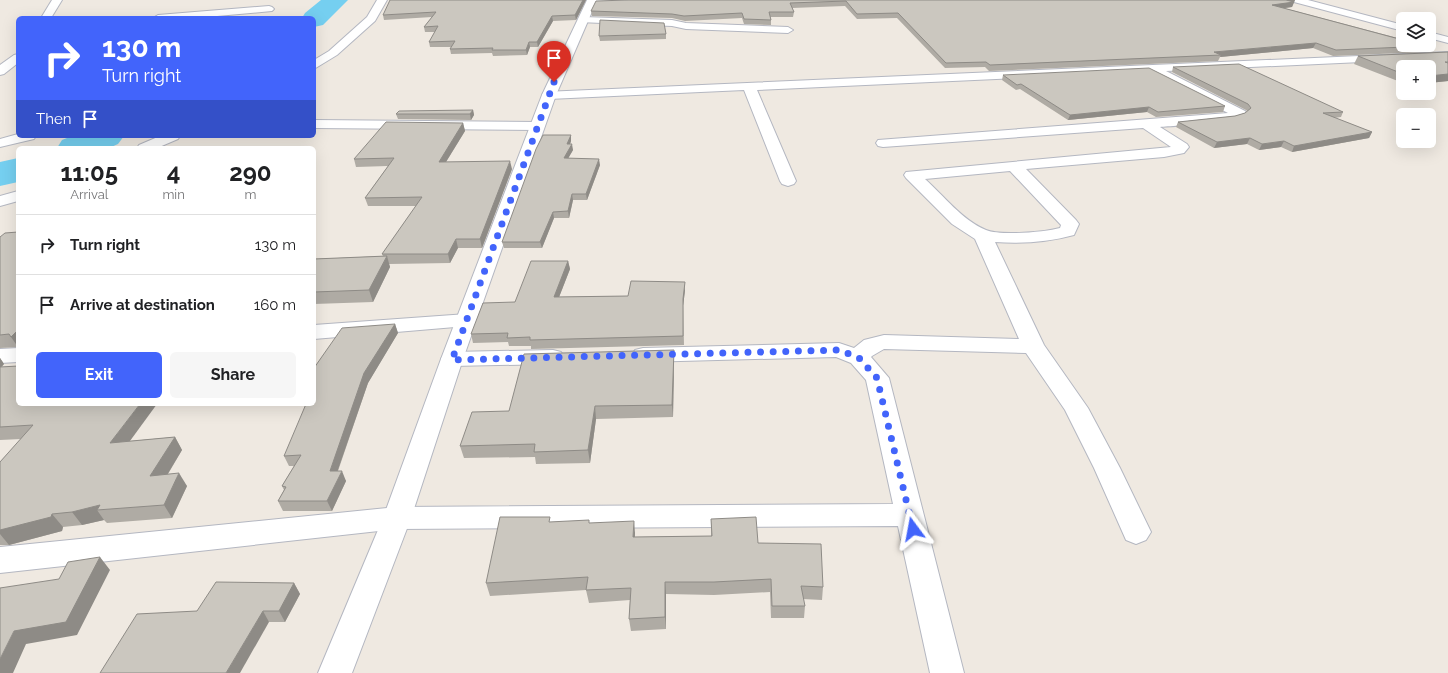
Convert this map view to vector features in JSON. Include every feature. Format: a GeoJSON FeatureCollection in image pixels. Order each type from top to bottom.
{"type":"FeatureCollection","features":[{"type":"Feature","properties":{"kind":"street"},"geometry":{"type":"LineString","coordinates":[[47,16],[57,0]]}},
{"type":"Feature","properties":{"kind":"street"},"geometry":{"type":"LineString","coordinates":[[316,64],[333,53],[371,19],[382,0]]}},
{"type":"Feature","properties":{"kind":"street"},"geometry":{"type":"LineString","coordinates":[[335,673],[397,518],[466,320],[549,95],[592,0],[638,0]]}},
{"type":"Feature","properties":{"kind":"street"},"geometry":{"type":"LineString","coordinates":[[1298,0],[1396,26]]}},
{"type":"Feature","properties":{"kind":"street"},"geometry":{"type":"LineString","coordinates":[[177,16],[272,6],[264,16]]}},
{"type":"Feature","properties":{"kind":"street"},"geometry":{"type":"LineString","coordinates":[[583,20],[672,23],[686,26],[788,30]]}},
{"type":"Feature","properties":{"kind":"street"},"geometry":{"type":"LineString","coordinates":[[1436,37],[1448,40]]}},
{"type":"Feature","properties":{"kind":"street"},"geometry":{"type":"LineString","coordinates":[[6,53],[16,51]]}},
{"type":"Feature","properties":{"kind":"street"},"geometry":{"type":"LineString","coordinates":[[549,95],[1448,55]]}},
{"type":"Feature","properties":{"kind":"street"},"geometry":{"type":"LineString","coordinates":[[0,71],[16,59]]}},
{"type":"Feature","properties":{"kind":"street"},"geometry":{"type":"LineString","coordinates":[[883,143],[1233,117],[1240,114],[1151,68]]}},
{"type":"Feature","properties":{"kind":"street"},"geometry":{"type":"LineString","coordinates":[[750,86],[788,181]]}},
{"type":"Feature","properties":{"kind":"street"},"geometry":{"type":"LineString","coordinates":[[1013,166],[1070,224],[1068,231],[1050,236],[1011,238],[983,236],[958,220],[912,175],[1164,152],[1179,150],[1182,147],[1145,123]]}},
{"type":"Feature","properties":{"kind":"street"},"geometry":{"type":"LineString","coordinates":[[316,124],[537,126]]}},
{"type":"Feature","properties":{"kind":"street"},"geometry":{"type":"LineString","coordinates":[[0,143],[21,138]]}},
{"type":"Feature","properties":{"kind":"street"},"geometry":{"type":"LineString","coordinates":[[149,146],[168,138]]}},
{"type":"Feature","properties":{"kind":"street"},"geometry":{"type":"LineString","coordinates":[[0,201],[16,197]]}},
{"type":"Feature","properties":{"kind":"street"},"geometry":{"type":"LineString","coordinates":[[983,236],[1033,346],[1076,408],[1107,468],[1136,532]]}},
{"type":"Feature","properties":{"kind":"street"},"geometry":{"type":"LineString","coordinates":[[316,332],[466,320]]}},
{"type":"Feature","properties":{"kind":"street"},"geometry":{"type":"LineString","coordinates":[[859,358],[864,350],[872,345],[884,342],[1033,346]]}},
{"type":"Feature","properties":{"kind":"street"},"geometry":{"type":"LineString","coordinates":[[618,356],[839,350],[859,358],[877,378],[947,673]]}},
{"type":"Feature","properties":{"kind":"street"},"geometry":{"type":"LineString","coordinates":[[0,356],[16,355]]}},
{"type":"Feature","properties":{"kind":"street"},"geometry":{"type":"LineString","coordinates":[[452,360],[578,356]]}},
{"type":"Feature","properties":{"kind":"street"},"geometry":{"type":"LineString","coordinates":[[0,560],[397,518],[910,515]]}},
{"type":"Feature","properties":{"kind":"building"},"geometry":{"type":"Polygon","coordinates":[[[390,0],[583,0],[575,15],[552,16],[537,42],[529,42],[526,50],[492,50],[493,48],[450,49],[455,41],[429,42],[438,26],[424,27],[436,12],[383,15],[390,0]]]}},
{"type":"Feature","properties":{"kind":"building"},"geometry":{"type":"Polygon","coordinates":[[[1286,0],[1294,2],[1272,5],[1396,38],[1396,47],[1336,50],[1316,43],[1214,52],[1221,55],[990,65],[986,62],[946,63],[898,13],[857,14],[846,1],[790,3],[794,12],[769,12],[771,20],[744,19],[742,13],[684,16],[672,14],[591,11],[596,1],[1286,0]]]}},
{"type":"Feature","properties":{"kind":"building"},"geometry":{"type":"Polygon","coordinates":[[[600,20],[664,23],[666,34],[599,36],[600,20]]]}},
{"type":"Feature","properties":{"kind":"building"},"geometry":{"type":"Polygon","coordinates":[[[1448,52],[1448,62],[1445,62],[1448,63],[1448,74],[1436,75],[1436,60],[1396,60],[1396,71],[1358,56],[1448,52]]]}},
{"type":"Feature","properties":{"kind":"building"},"geometry":{"type":"Polygon","coordinates":[[[1239,64],[1343,112],[1323,113],[1372,132],[1294,146],[1284,141],[1262,144],[1250,138],[1217,142],[1178,122],[1235,116],[1245,113],[1251,108],[1248,104],[1173,67],[1239,64]]]}},
{"type":"Feature","properties":{"kind":"building"},"geometry":{"type":"Polygon","coordinates":[[[1149,68],[1225,106],[1158,112],[1149,107],[1070,115],[1021,84],[1017,85],[1003,75],[1149,68]]]}},
{"type":"Feature","properties":{"kind":"building"},"geometry":{"type":"Polygon","coordinates":[[[473,110],[470,114],[396,114],[399,111],[473,110]]]}},
{"type":"Feature","properties":{"kind":"building"},"geometry":{"type":"Polygon","coordinates":[[[386,122],[463,123],[439,162],[510,161],[480,239],[456,239],[448,254],[382,254],[422,197],[365,198],[394,158],[354,159],[386,122]]]}},
{"type":"Feature","properties":{"kind":"building"},"geometry":{"type":"Polygon","coordinates":[[[543,135],[571,135],[567,144],[572,144],[564,158],[599,159],[586,194],[572,194],[568,211],[553,212],[540,242],[502,242],[536,149],[543,135]]]}},
{"type":"Feature","properties":{"kind":"building"},"geometry":{"type":"Polygon","coordinates":[[[16,232],[16,332],[11,337],[9,334],[0,335],[0,237],[5,233],[16,232]]]}},
{"type":"Feature","properties":{"kind":"building"},"geometry":{"type":"Polygon","coordinates":[[[387,256],[369,290],[316,292],[316,259],[387,256]]]}},
{"type":"Feature","properties":{"kind":"building"},"geometry":{"type":"Polygon","coordinates":[[[531,261],[568,261],[554,297],[628,296],[631,281],[685,282],[683,299],[683,336],[530,340],[530,337],[507,338],[508,333],[471,334],[483,303],[515,302],[531,261]]]}},
{"type":"Feature","properties":{"kind":"building"},"geometry":{"type":"Polygon","coordinates":[[[395,324],[364,373],[330,471],[342,471],[327,501],[278,501],[286,487],[282,486],[301,455],[284,456],[305,406],[316,406],[316,365],[342,328],[395,324]]]}},
{"type":"Feature","properties":{"kind":"building"},"geometry":{"type":"Polygon","coordinates":[[[674,350],[672,405],[595,406],[588,450],[534,452],[535,444],[460,446],[472,412],[509,411],[524,354],[674,350]]]}},
{"type":"Feature","properties":{"kind":"building"},"geometry":{"type":"Polygon","coordinates":[[[16,366],[16,406],[138,406],[110,443],[175,437],[150,476],[179,473],[164,505],[97,510],[100,505],[72,512],[52,514],[51,517],[0,530],[0,462],[33,425],[0,427],[0,367],[16,366]]]}},
{"type":"Feature","properties":{"kind":"building"},"geometry":{"type":"Polygon","coordinates":[[[500,517],[550,517],[549,522],[589,520],[589,523],[634,521],[633,537],[712,536],[711,519],[756,517],[758,543],[821,544],[823,587],[801,586],[805,606],[772,606],[771,579],[714,582],[665,582],[665,617],[629,619],[631,588],[586,590],[588,577],[486,583],[500,517]]]}},
{"type":"Feature","properties":{"kind":"building"},"geometry":{"type":"Polygon","coordinates":[[[100,557],[66,622],[14,631],[0,659],[0,588],[59,579],[68,562],[100,557]]]}},
{"type":"Feature","properties":{"kind":"building"},"geometry":{"type":"Polygon","coordinates":[[[216,582],[294,583],[279,611],[263,611],[226,673],[100,673],[137,614],[197,611],[216,582]]]}},
{"type":"Feature","properties":{"kind":"waterway"},"geometry":{"type":"LineString","coordinates":[[316,17],[336,0]]}},
{"type":"Feature","properties":{"kind":"waterway"},"geometry":{"type":"LineString","coordinates":[[81,146],[100,138]]}},
{"type":"Feature","properties":{"kind":"waterway"},"geometry":{"type":"LineString","coordinates":[[0,174],[16,170]]}},
{"type":"Feature","properties":{"kind":"route"},"geometry":{"type":"LineString","coordinates":[[554,82],[452,360],[839,350],[859,358],[877,378],[913,529]]}}]}
